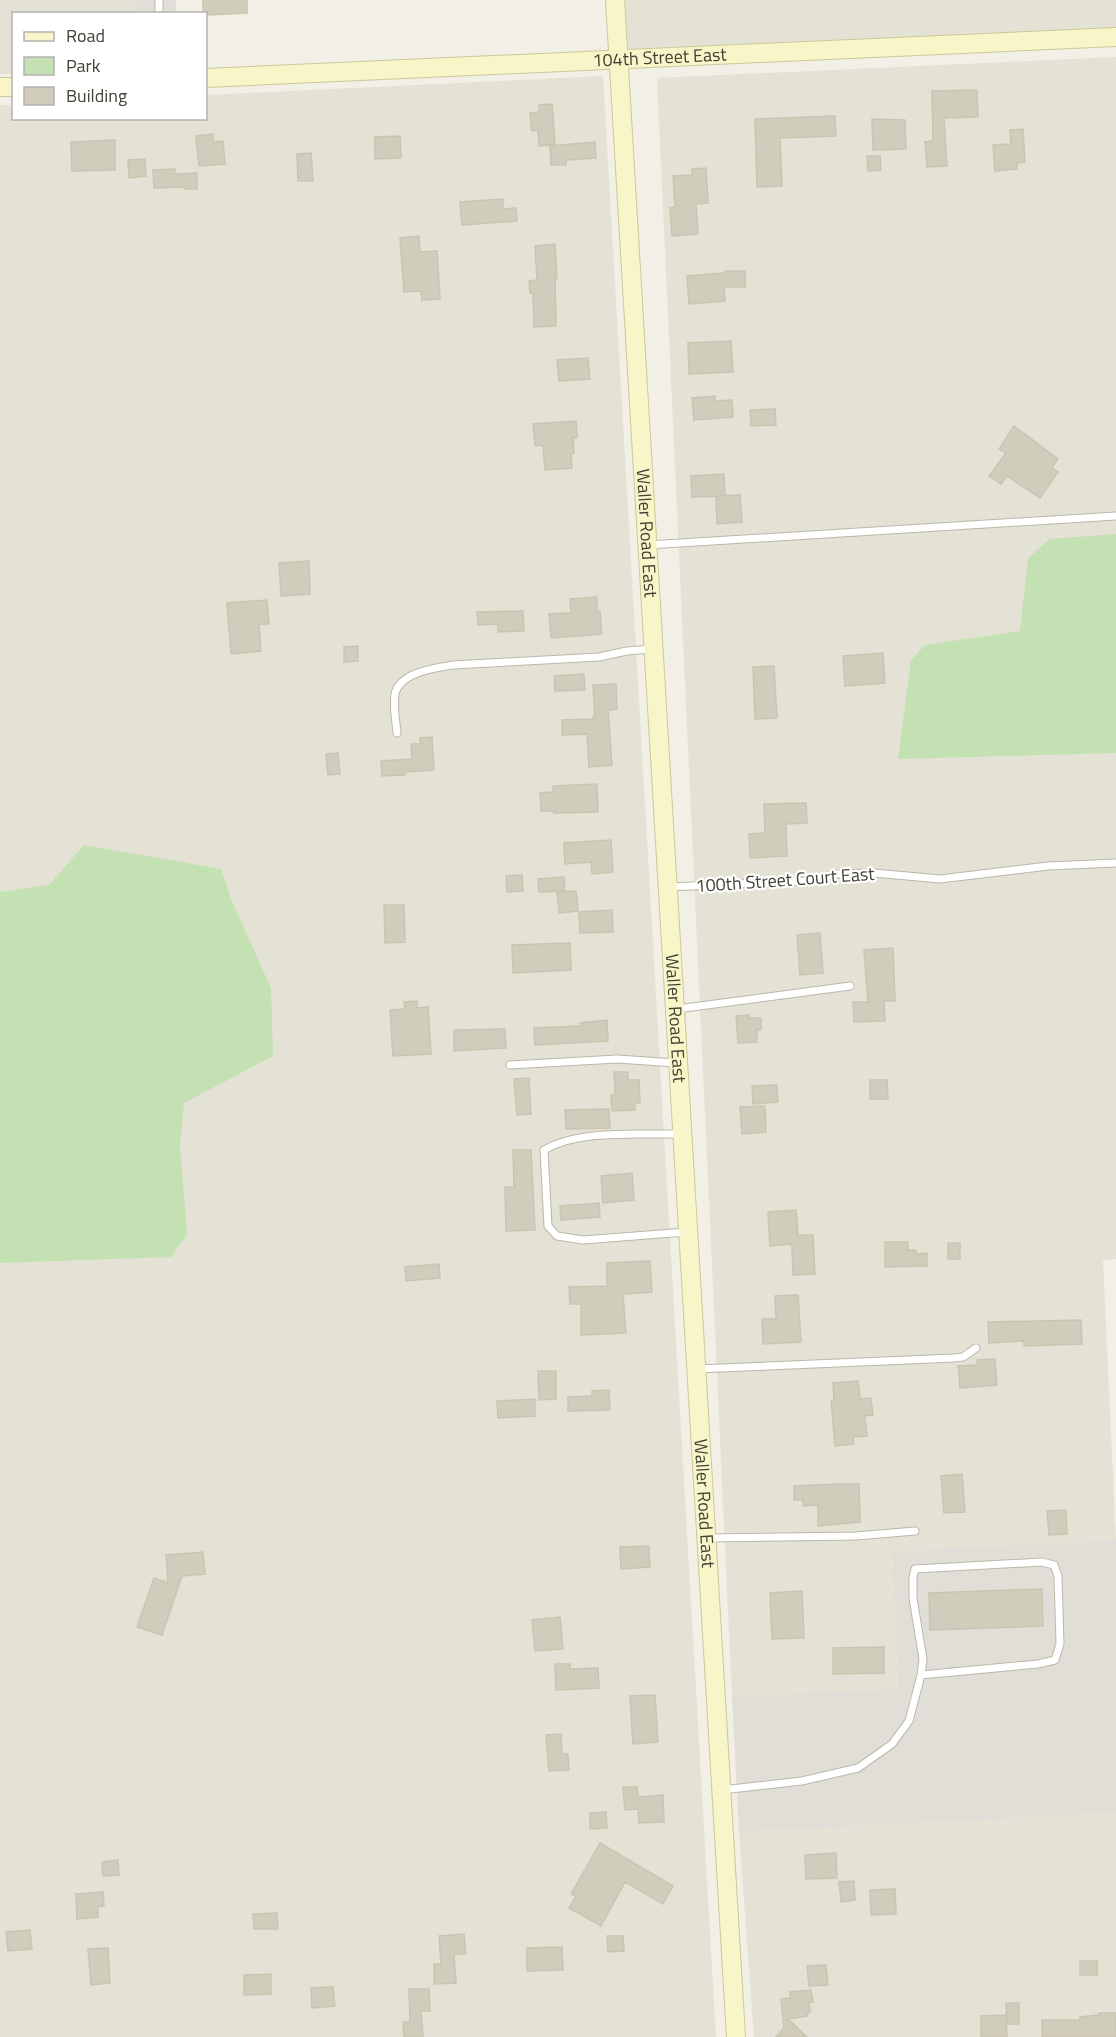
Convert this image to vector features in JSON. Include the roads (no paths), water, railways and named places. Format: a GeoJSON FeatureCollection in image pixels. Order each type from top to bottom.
{"type":"FeatureCollection","features":[{"type":"Feature","properties":{"kind":"street","name":"Waller Road East"},"geometry":{"type":"LineString","coordinates":[[615,0],[736,2037]]}},
{"type":"Feature","properties":{"kind":"street","name":"104th Street East"},"geometry":{"type":"LineString","coordinates":[[207,78],[1116,38]]}},
{"type":"Feature","properties":{"kind":"lane"},"geometry":{"type":"LineString","coordinates":[[648,545],[1116,516]]}},
{"type":"Feature","properties":{"kind":"lane"},"geometry":{"type":"LineString","coordinates":[[397,733],[395,697],[397,688],[409,678],[429,669],[453,665],[599,657],[627,651],[654,649]]}},
{"type":"Feature","properties":{"kind":"lane","name":"100th Street Court East"},"geometry":{"type":"LineString","coordinates":[[668,887],[807,881],[836,874],[874,873],[940,879],[1048,866],[1116,863]]}},
{"type":"Feature","properties":{"kind":"lane"},"geometry":{"type":"LineString","coordinates":[[675,1009],[850,986]]}},
{"type":"Feature","properties":{"kind":"lane"},"geometry":{"type":"LineString","coordinates":[[510,1065],[617,1059],[679,1063]]}},
{"type":"Feature","properties":{"kind":"lane"},"geometry":{"type":"LineString","coordinates":[[683,1134],[579,1137],[556,1143],[544,1150],[548,1226],[557,1236],[582,1240],[689,1232]]}},
{"type":"Feature","properties":{"kind":"lane"},"geometry":{"type":"LineString","coordinates":[[697,1369],[954,1358],[963,1357],[976,1348]]}},
{"type":"Feature","properties":{"kind":"lane"},"geometry":{"type":"LineString","coordinates":[[707,1538],[856,1536],[915,1531]]}},
{"type":"Feature","properties":{"kind":"lane"},"geometry":{"type":"LineString","coordinates":[[722,1790],[802,1781],[858,1768],[892,1744],[909,1721],[921,1675],[923,1659],[913,1598],[915,1569],[1042,1562],[1054,1565],[1058,1576],[1060,1644],[1055,1660],[1038,1664],[921,1675]]}}]}
